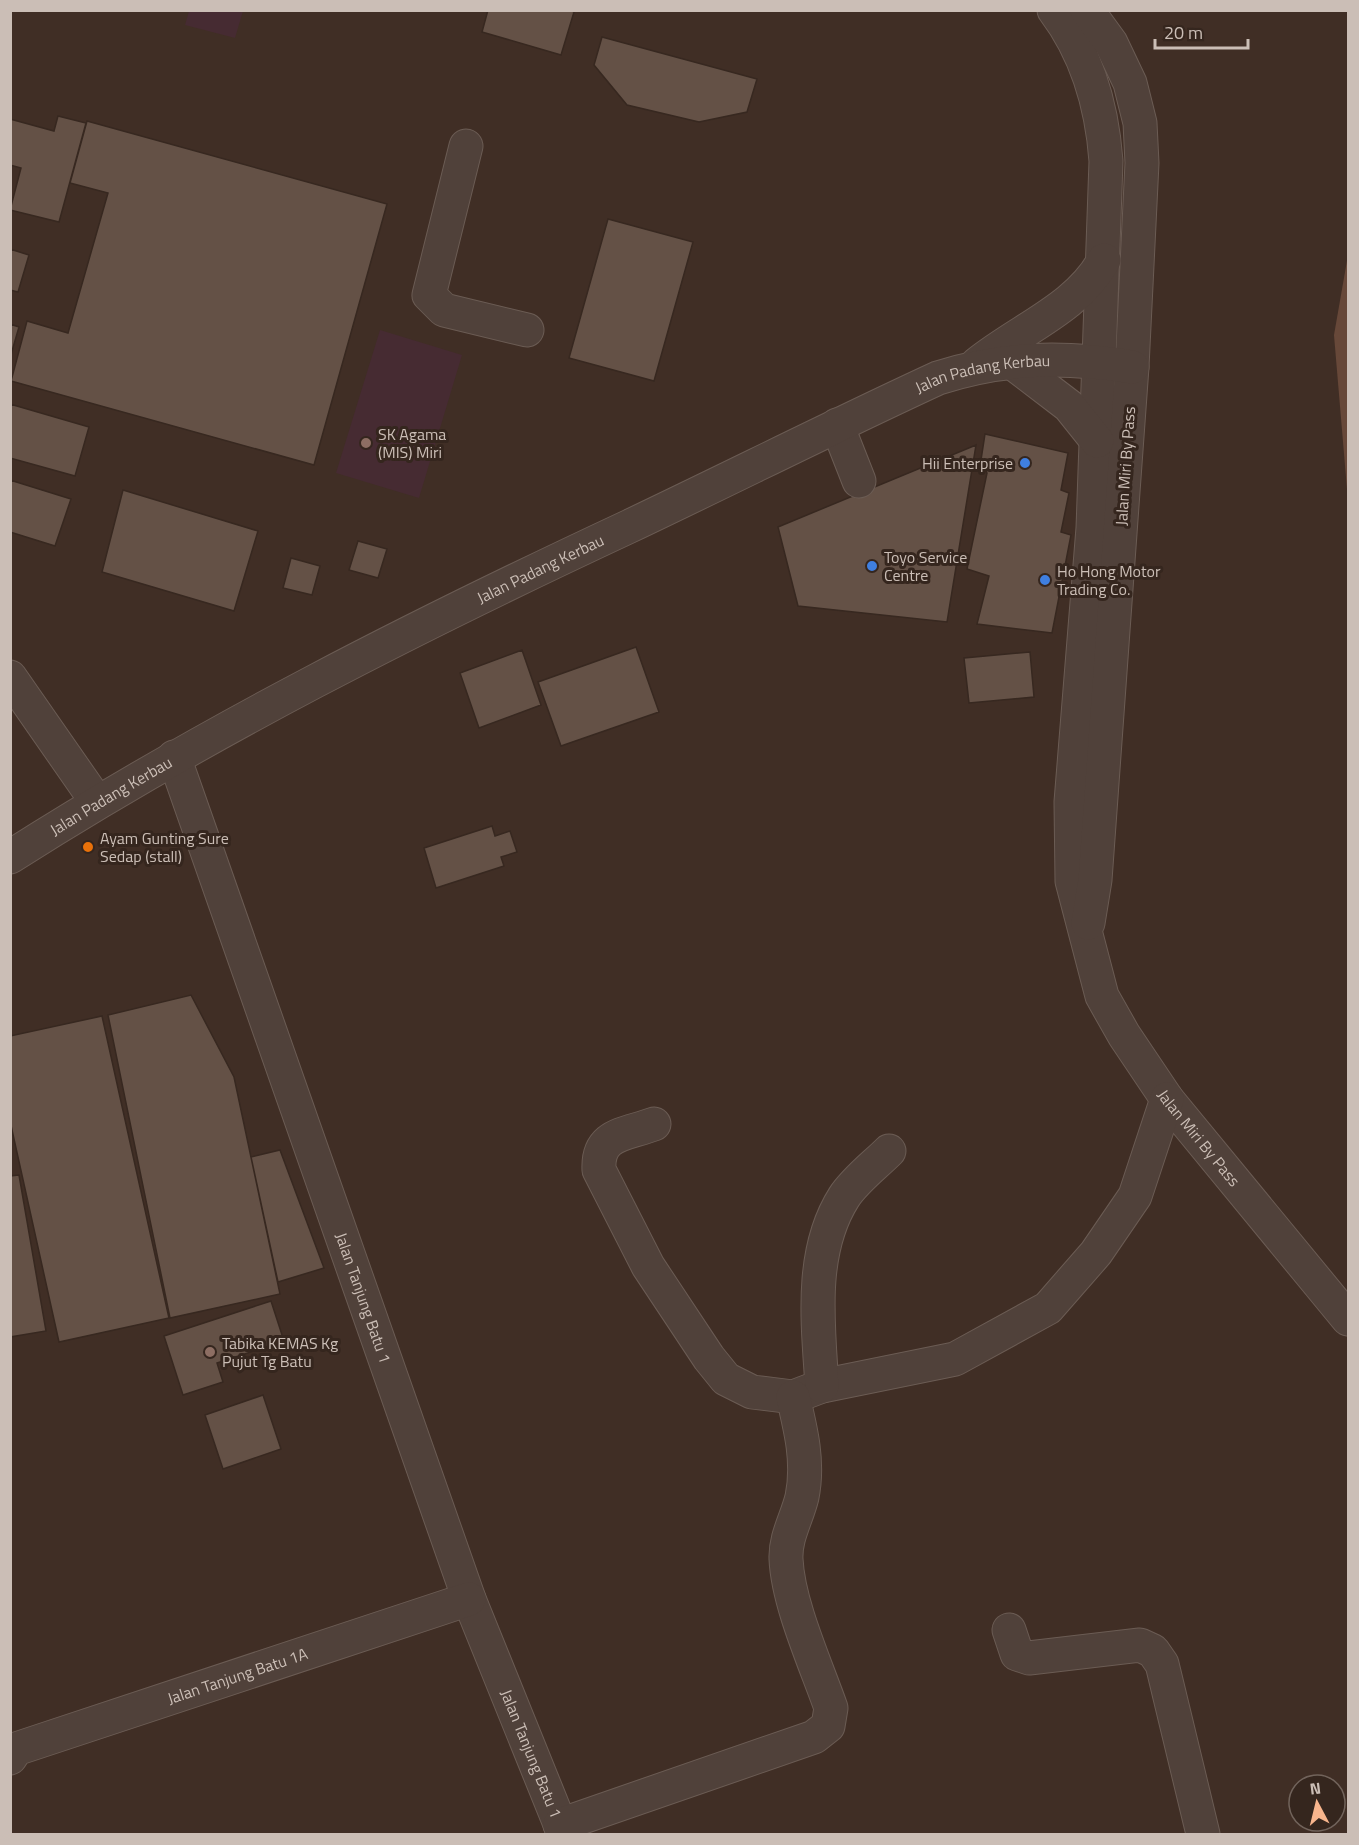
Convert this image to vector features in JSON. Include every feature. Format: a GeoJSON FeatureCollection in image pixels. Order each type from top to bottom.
{"type":"FeatureCollection","features":[{"type":"Feature","properties":{"kind":"street","name":"Jalan Miri By Pass"},"geometry":{"type":"LineString","coordinates":[[1054,10],[1085,61],[1104,120],[1106,161],[1097,441],[1071,802],[1072,881],[1102,996],[1124,1035],[1167,1099],[1348,1319]]}},
{"type":"Feature","properties":{"kind":"street","name":"Jalan Miri By Pass"},"geometry":{"type":"LineString","coordinates":[[1086,934],[1095,880],[1132,367],[1142,163],[1140,123],[1125,73],[1111,43],[1087,10]]}},
{"type":"Feature","properties":{"kind":"street"},"geometry":{"type":"LineString","coordinates":[[466,146],[429,295],[444,310],[527,330]]}},
{"type":"Feature","properties":{"kind":"street"},"geometry":{"type":"LineString","coordinates":[[974,367],[1002,344],[1072,300],[1094,279],[1104,260]]}},
{"type":"Feature","properties":{"kind":"street","name":"Jalan Padang Kerbau"},"geometry":{"type":"LineString","coordinates":[[10,857],[174,757],[522,576],[938,378],[974,367],[1047,358],[1132,367]]}},
{"type":"Feature","properties":{"kind":"street"},"geometry":{"type":"LineString","coordinates":[[1010,361],[1069,406],[1097,441]]}},
{"type":"Feature","properties":{"kind":"street"},"geometry":{"type":"LineString","coordinates":[[837,425],[859,481]]}},
{"type":"Feature","properties":{"kind":"street"},"geometry":{"type":"LineString","coordinates":[[10,677],[97,802]]}},
{"type":"Feature","properties":{"kind":"street","name":"Jalan Tanjung Batu 1"},"geometry":{"type":"LineString","coordinates":[[174,757],[469,1599],[562,1830]]}},
{"type":"Feature","properties":{"kind":"street"},"geometry":{"type":"LineString","coordinates":[[654,1124],[606,1141],[598,1153],[599,1170],[648,1266],[708,1359],[726,1379],[752,1392],[807,1391],[955,1359],[1048,1308],[1096,1252],[1135,1196],[1167,1099]]}},
{"type":"Feature","properties":{"kind":"street"},"geometry":{"type":"LineString","coordinates":[[562,1830],[814,1737],[828,1726],[831,1708],[789,1586],[786,1557],[791,1529],[801,1498],[806,1463],[807,1391],[825,1233],[845,1196],[889,1151]]}},
{"type":"Feature","properties":{"kind":"street","name":"Jalan Tanjung Batu 1A"},"geometry":{"type":"LineString","coordinates":[[12,1747],[469,1599]]}},
{"type":"Feature","properties":{"kind":"street"},"geometry":{"type":"LineString","coordinates":[[1009,1630],[1017,1654],[1029,1658],[1140,1645],[1153,1651],[1162,1664],[1203,1834]]}},
{"type":"Feature","properties":{"kind":"shaded area"},"geometry":{"type":"Polygon","coordinates":[[[189,11],[243,11],[235,38],[185,25],[189,11]]]}},
{"type":"Feature","properties":{"kind":"shaded area"},"geometry":{"type":"Polygon","coordinates":[[[1348,255],[1348,501],[1334,335],[1348,255]]]}},
{"type":"Feature","properties":{"kind":"shaded area"},"geometry":{"type":"Polygon","coordinates":[[[380,330],[462,355],[419,498],[336,473],[380,330]]]}},
{"type":"Feature","properties":{"kind":"building"},"geometry":{"type":"Polygon","coordinates":[[[488,10],[570,10],[574,12],[561,55],[482,32],[488,10]]]}},
{"type":"Feature","properties":{"kind":"building"},"geometry":{"type":"Polygon","coordinates":[[[602,37],[757,79],[747,112],[699,122],[627,105],[594,65],[602,37]]]}},
{"type":"Feature","properties":{"kind":"building"},"geometry":{"type":"Polygon","coordinates":[[[58,116],[86,123],[59,222],[10,210],[21,168],[10,165],[10,119],[54,131],[58,116]]]}},
{"type":"Feature","properties":{"kind":"building"},"geometry":{"type":"Polygon","coordinates":[[[87,121],[387,204],[314,465],[11,381],[27,321],[68,333],[108,193],[70,183],[87,121]]]}},
{"type":"Feature","properties":{"kind":"building"},"geometry":{"type":"Polygon","coordinates":[[[608,219],[693,242],[654,381],[569,358],[608,219]]]}},
{"type":"Feature","properties":{"kind":"building"},"geometry":{"type":"Polygon","coordinates":[[[10,249],[29,255],[18,292],[10,290],[10,249]]]}},
{"type":"Feature","properties":{"kind":"building"},"geometry":{"type":"Polygon","coordinates":[[[10,324],[19,327],[10,358],[10,324]]]}},
{"type":"Feature","properties":{"kind":"building"},"geometry":{"type":"Polygon","coordinates":[[[10,404],[89,427],[75,476],[10,458],[10,404]]]}},
{"type":"Feature","properties":{"kind":"building"},"geometry":{"type":"Polygon","coordinates":[[[985,434],[1068,453],[1061,490],[1069,493],[1061,532],[1071,535],[1052,633],[977,624],[989,576],[967,569],[987,473],[981,460],[985,434]]]}},
{"type":"Feature","properties":{"kind":"building","name":"Toyo Service Centre"},"geometry":{"type":"Polygon","coordinates":[[[976,445],[947,622],[798,606],[778,527],[976,445]]]}},
{"type":"Feature","properties":{"kind":"building"},"geometry":{"type":"Polygon","coordinates":[[[10,480],[71,499],[55,546],[10,532],[10,480]]]}},
{"type":"Feature","properties":{"kind":"building"},"geometry":{"type":"Polygon","coordinates":[[[123,490],[258,531],[234,611],[102,572],[123,490]]]}},
{"type":"Feature","properties":{"kind":"building"},"geometry":{"type":"Polygon","coordinates":[[[358,541],[387,549],[378,578],[349,570],[358,541]]]}},
{"type":"Feature","properties":{"kind":"building"},"geometry":{"type":"Polygon","coordinates":[[[291,558],[320,566],[312,595],[283,588],[291,558]]]}},
{"type":"Feature","properties":{"kind":"building"},"geometry":{"type":"Polygon","coordinates":[[[636,647],[659,712],[561,746],[538,682],[636,647]]]}},
{"type":"Feature","properties":{"kind":"building"},"geometry":{"type":"Polygon","coordinates":[[[522,650],[541,705],[479,728],[460,673],[522,650]]]}},
{"type":"Feature","properties":{"kind":"building"},"geometry":{"type":"Polygon","coordinates":[[[1030,652],[1034,697],[969,703],[964,658],[1030,652]]]}},
{"type":"Feature","properties":{"kind":"building"},"geometry":{"type":"Polygon","coordinates":[[[492,826],[495,836],[510,831],[517,852],[501,857],[504,866],[436,888],[424,848],[492,826]]]}},
{"type":"Feature","properties":{"kind":"building"},"geometry":{"type":"Polygon","coordinates":[[[191,995],[234,1077],[280,1294],[170,1318],[108,1015],[191,995]]]}},
{"type":"Feature","properties":{"kind":"building"},"geometry":{"type":"Polygon","coordinates":[[[102,1016],[169,1318],[59,1342],[10,1121],[10,1036],[102,1016]]]}},
{"type":"Feature","properties":{"kind":"building"},"geometry":{"type":"Polygon","coordinates":[[[280,1150],[324,1268],[278,1282],[251,1157],[280,1150]]]}},
{"type":"Feature","properties":{"kind":"building"},"geometry":{"type":"Polygon","coordinates":[[[19,1175],[46,1331],[10,1337],[10,1176],[19,1175]]]}},
{"type":"Feature","properties":{"kind":"building","name":"Tabika KEMAS Kg Pujut Tg Batu"},"geometry":{"type":"Polygon","coordinates":[[[271,1301],[284,1341],[217,1363],[223,1382],[183,1395],[164,1336],[271,1301]]]}},
{"type":"Feature","properties":{"kind":"building"},"geometry":{"type":"Polygon","coordinates":[[[263,1395],[281,1449],[223,1469],[205,1415],[263,1395]]]}},
{"type":"Feature","properties":{"kind":"place","name":"SK Agama (MIS) Miri"},"geometry":{"type":"Point","coordinates":[366,443]}},
{"type":"Feature","properties":{"kind":"place","name":"Hii Enterprise"},"geometry":{"type":"Point","coordinates":[1025,463]}},
{"type":"Feature","properties":{"kind":"place","name":"Toyo Service Centre"},"geometry":{"type":"Point","coordinates":[872,566]}},
{"type":"Feature","properties":{"kind":"place","name":"Ho Hong Motor Trading Co."},"geometry":{"type":"Point","coordinates":[1045,580]}},
{"type":"Feature","properties":{"kind":"place","name":"Ayam Gunting Sure Sedap (stall)"},"geometry":{"type":"Point","coordinates":[88,847]}},
{"type":"Feature","properties":{"kind":"place","name":"Tabika KEMAS Kg Pujut Tg Batu"},"geometry":{"type":"Point","coordinates":[210,1352]}}]}
